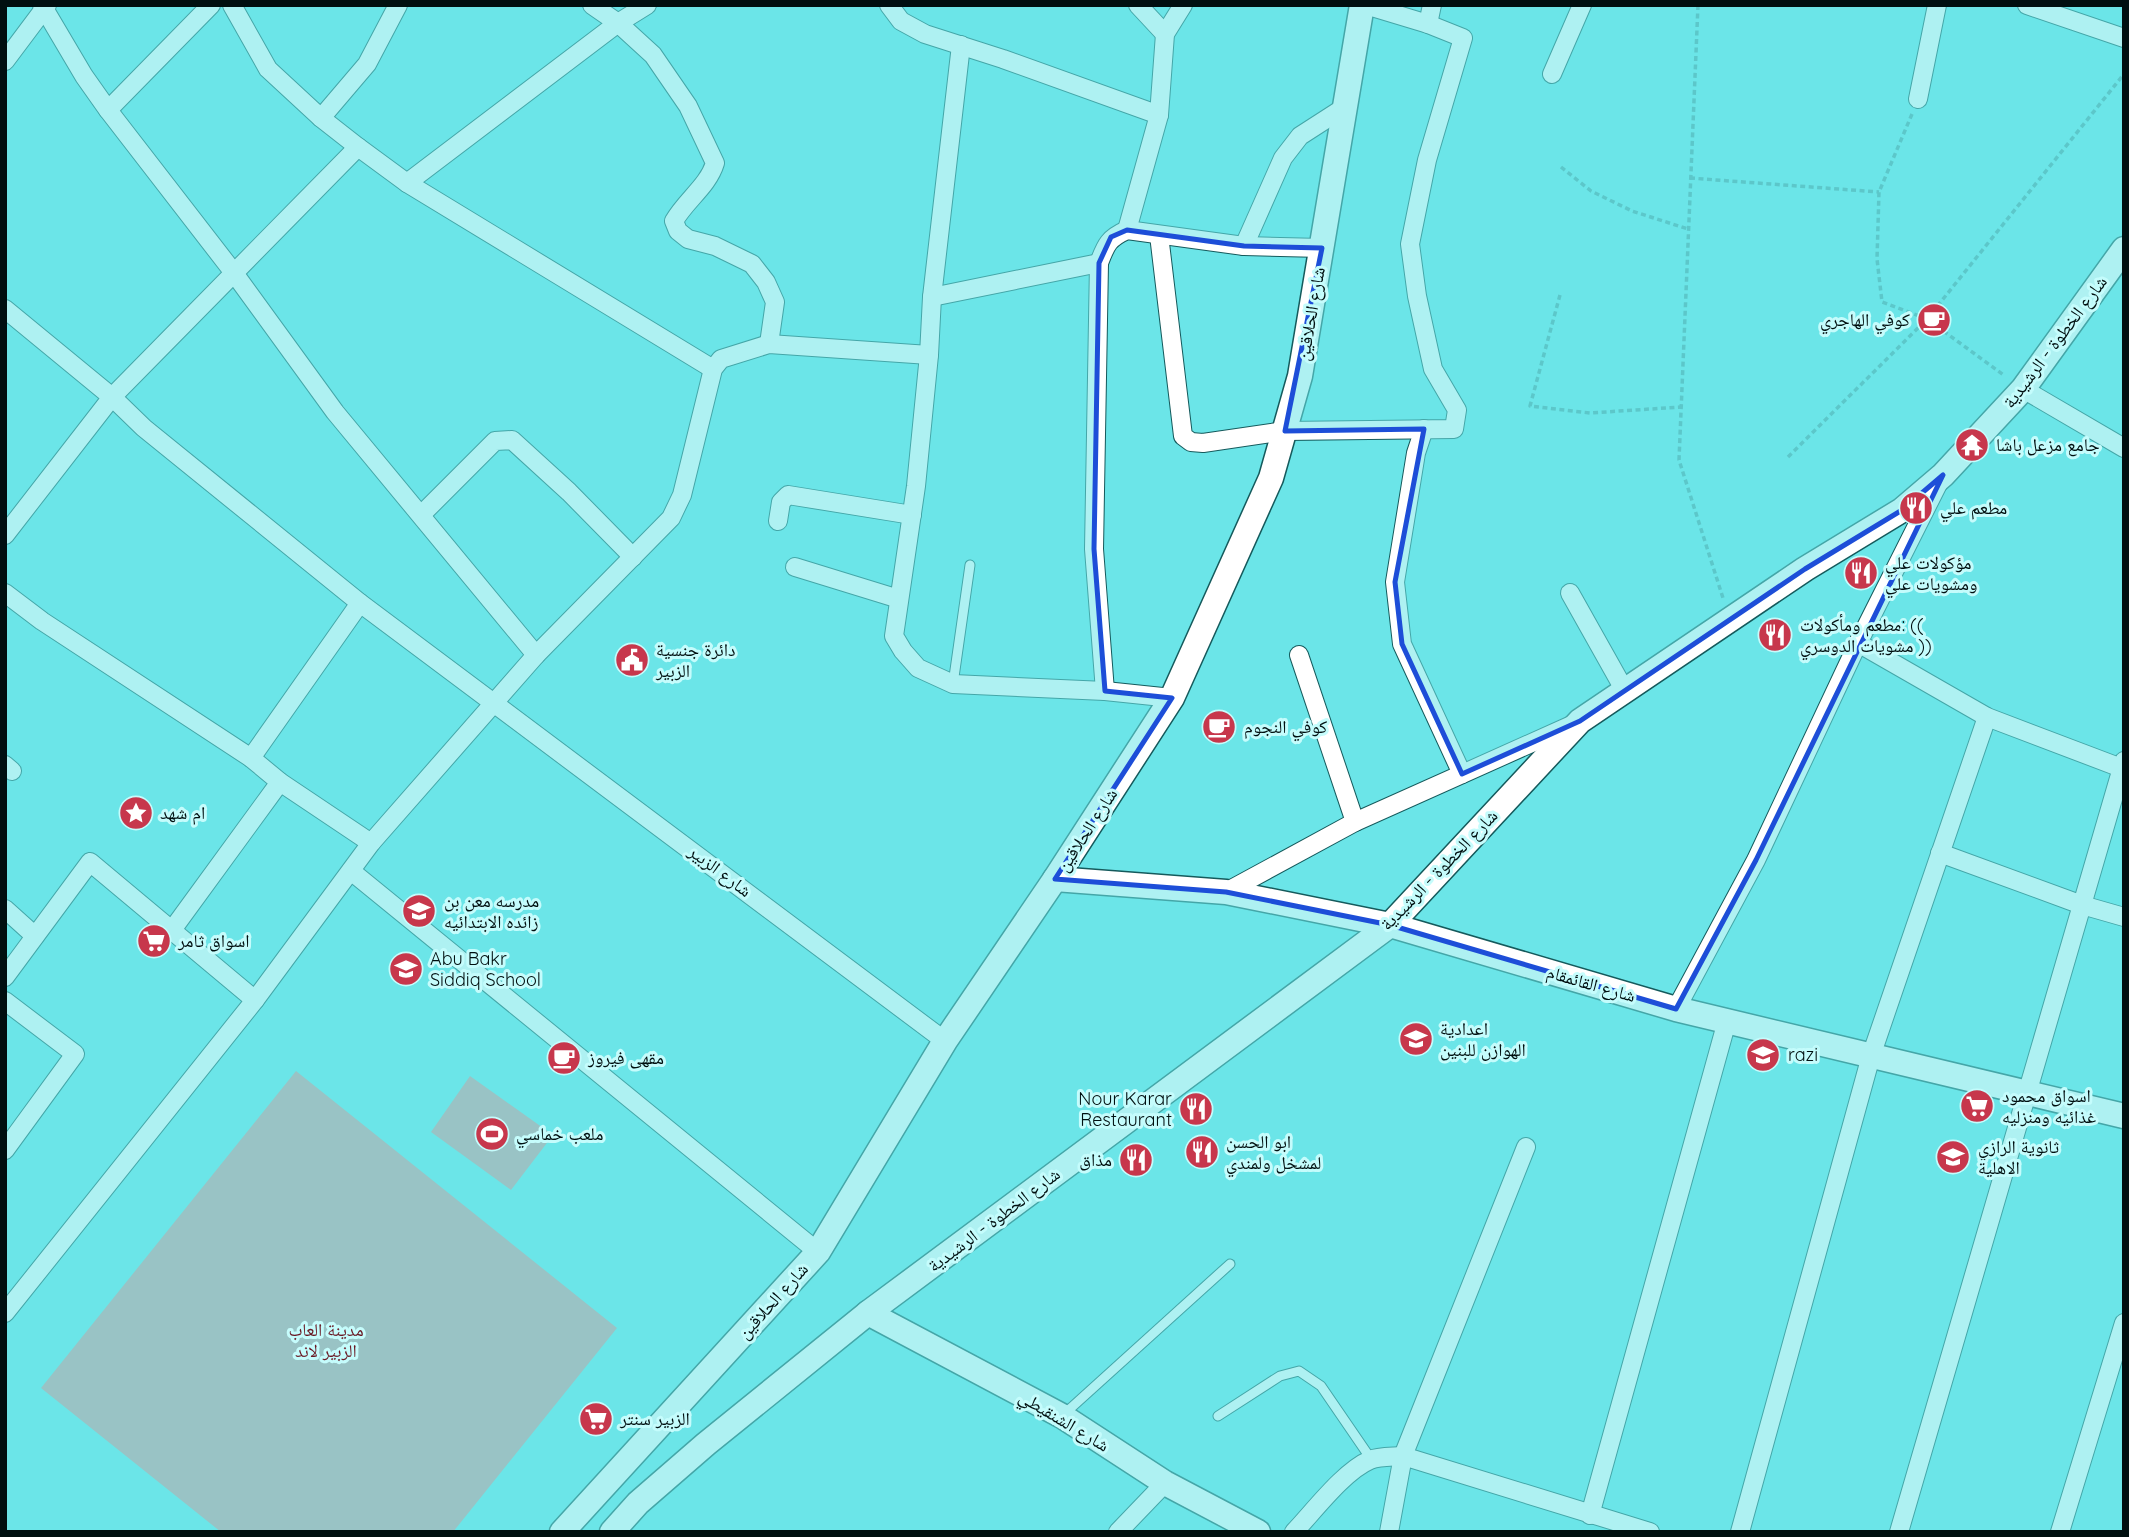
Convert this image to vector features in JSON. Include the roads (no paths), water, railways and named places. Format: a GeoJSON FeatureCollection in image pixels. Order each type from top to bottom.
{"type":"FeatureCollection","features":[{"type":"Feature","properties":{"kind":"main road","name":"شارع الحلاقين"},"geometry":{"type":"LineString","coordinates":[[562,1532],[818,1252],[945,1041],[1055,879],[1172,698],[1271,478],[1285,431],[1300,376],[1363,5]]}},
{"type":"Feature","properties":{"kind":"main road","name":"شارع الخطوة - الرشيدية"},"geometry":{"type":"LineString","coordinates":[[612,1532],[638,1503],[706,1444],[868,1313],[1391,925],[1580,721],[1805,569],[1902,510],[1943,475],[2023,389],[2124,249]]}},
{"type":"Feature","properties":{"kind":"main road","name":"شارع القائمقام"},"geometry":{"type":"LineString","coordinates":[[1055,879],[1226,892],[1391,925],[1676,1009],[2124,1116]]}},
{"type":"Feature","properties":{"kind":"main road","name":"شارع الشنقيطي"},"geometry":{"type":"LineString","coordinates":[[868,1313],[1062,1416],[1165,1483],[1258,1532]]}},
{"type":"Feature","properties":{"kind":"street"},"geometry":{"type":"LineString","coordinates":[[108,110],[211,5]]}},
{"type":"Feature","properties":{"kind":"street"},"geometry":{"type":"LineString","coordinates":[[232,5],[268,69],[321,118],[358,147],[407,183],[713,369]]}},
{"type":"Feature","properties":{"kind":"street"},"geometry":{"type":"LineString","coordinates":[[321,118],[367,64],[398,5]]}},
{"type":"Feature","properties":{"kind":"street"},"geometry":{"type":"LineString","coordinates":[[592,5],[618,23],[653,55],[688,106],[715,163],[711,177],[674,221],[678,231],[688,239],[715,246],[752,264],[766,282],[775,302],[769,344]]}},
{"type":"Feature","properties":{"kind":"street"},"geometry":{"type":"LineString","coordinates":[[407,183],[618,23],[647,5]]}},
{"type":"Feature","properties":{"kind":"street"},"geometry":{"type":"LineString","coordinates":[[889,5],[901,21],[925,34],[1159,115]]}},
{"type":"Feature","properties":{"kind":"street"},"geometry":{"type":"LineString","coordinates":[[1138,5],[1165,34]]}},
{"type":"Feature","properties":{"kind":"street"},"geometry":{"type":"LineString","coordinates":[[1127,230],[1159,115],[1165,34],[1183,5]]}},
{"type":"Feature","properties":{"kind":"street"},"geometry":{"type":"LineString","coordinates":[[1159,235],[1183,436],[1191,442],[1203,443],[1285,431],[1454,429],[1457,410],[1433,369],[1417,296],[1410,244],[1426,160],[1463,38],[1428,24],[1363,5]]}},
{"type":"Feature","properties":{"kind":"street"},"geometry":{"type":"LineString","coordinates":[[1428,24],[1432,5]]}},
{"type":"Feature","properties":{"kind":"street"},"geometry":{"type":"LineString","coordinates":[[1552,74],[1582,5]]}},
{"type":"Feature","properties":{"kind":"street"},"geometry":{"type":"LineString","coordinates":[[1918,99],[1937,5]]}},
{"type":"Feature","properties":{"kind":"street"},"geometry":{"type":"LineString","coordinates":[[2026,5],[2124,38]]}},
{"type":"Feature","properties":{"kind":"street"},"geometry":{"type":"LineString","coordinates":[[5,61],[44,6],[84,76],[108,110],[234,273],[335,412],[537,655]]}},
{"type":"Feature","properties":{"kind":"street"},"geometry":{"type":"LineString","coordinates":[[961,45],[932,297],[929,355],[912,515],[894,636],[903,652],[918,668],[953,684],[1105,691],[1172,698]]}},
{"type":"Feature","properties":{"kind":"street"},"geometry":{"type":"LineString","coordinates":[[1244,246],[1283,159],[1300,136],[1345,107]]}},
{"type":"Feature","properties":{"kind":"street"},"geometry":{"type":"LineString","coordinates":[[5,535],[112,397],[358,147]]}},
{"type":"Feature","properties":{"kind":"street"},"geometry":{"type":"LineString","coordinates":[[1105,691],[1094,549],[1099,263],[1111,237],[1127,230],[1244,246],[1322,248]]}},
{"type":"Feature","properties":{"kind":"street"},"geometry":{"type":"LineString","coordinates":[[932,297],[1099,263]]}},
{"type":"Feature","properties":{"kind":"street","name":"شارع الزبير"},"geometry":{"type":"LineString","coordinates":[[5,309],[112,397],[144,428],[360,603],[945,1041]]}},
{"type":"Feature","properties":{"kind":"street"},"geometry":{"type":"LineString","coordinates":[[9,1301],[256,1000],[371,843],[537,655],[671,518],[682,495],[713,369],[722,359],[769,344],[929,355]]}},
{"type":"Feature","properties":{"kind":"street"},"geometry":{"type":"LineString","coordinates":[[2023,389],[2124,448]]}},
{"type":"Feature","properties":{"kind":"street"},"geometry":{"type":"LineString","coordinates":[[1424,429],[1416,453],[1395,582],[1402,644],[1462,774]]}},
{"type":"Feature","properties":{"kind":"street"},"geometry":{"type":"LineString","coordinates":[[421,515],[495,442],[512,440],[634,557]]}},
{"type":"Feature","properties":{"kind":"street"},"geometry":{"type":"LineString","coordinates":[[1676,1009],[1756,860],[1858,643],[1943,475]]}},
{"type":"Feature","properties":{"kind":"street"},"geometry":{"type":"LineString","coordinates":[[778,521],[781,502],[788,495],[912,515]]}},
{"type":"Feature","properties":{"kind":"street"},"geometry":{"type":"LineString","coordinates":[[794,567],[900,599]]}},
{"type":"Feature","properties":{"kind":"street"},"geometry":{"type":"LineString","coordinates":[[5,593],[42,621],[251,758],[280,782],[371,843]]}},
{"type":"Feature","properties":{"kind":"street"},"geometry":{"type":"LineString","coordinates":[[1570,593],[1625,691]]}},
{"type":"Feature","properties":{"kind":"street"},"geometry":{"type":"LineString","coordinates":[[251,758],[360,603]]}},
{"type":"Feature","properties":{"kind":"street"},"geometry":{"type":"LineString","coordinates":[[1858,643],[1987,717],[2123,766],[1899,1532]]}},
{"type":"Feature","properties":{"kind":"street"},"geometry":{"type":"LineString","coordinates":[[1299,655],[1355,822]]}},
{"type":"Feature","properties":{"kind":"street"},"geometry":{"type":"LineString","coordinates":[[1740,1532],[1871,1056],[1987,717]]}},
{"type":"Feature","properties":{"kind":"street"},"geometry":{"type":"LineString","coordinates":[[1226,892],[1355,822],[1580,721]]}},
{"type":"Feature","properties":{"kind":"street"},"geometry":{"type":"LineString","coordinates":[[172,930],[280,782]]}},
{"type":"Feature","properties":{"kind":"street"},"geometry":{"type":"LineString","coordinates":[[1940,853],[2082,905],[2124,917]]}},
{"type":"Feature","properties":{"kind":"street"},"geometry":{"type":"LineString","coordinates":[[5,977],[90,862],[256,1000]]}},
{"type":"Feature","properties":{"kind":"street"},"geometry":{"type":"LineString","coordinates":[[351,871],[818,1252]]}},
{"type":"Feature","properties":{"kind":"street"},"geometry":{"type":"LineString","coordinates":[[5,909],[35,936]]}},
{"type":"Feature","properties":{"kind":"street"},"geometry":{"type":"LineString","coordinates":[[5,1001],[75,1054],[5,1150]]}},
{"type":"Feature","properties":{"kind":"street"},"geometry":{"type":"LineString","coordinates":[[1590,1515],[1727,1021]]}},
{"type":"Feature","properties":{"kind":"street"},"geometry":{"type":"LineString","coordinates":[[1389,1532],[1403,1456],[1526,1147]]}},
{"type":"Feature","properties":{"kind":"street"},"geometry":{"type":"LineString","coordinates":[[2060,1532],[2124,1323]]}},
{"type":"Feature","properties":{"kind":"street"},"geometry":{"type":"LineString","coordinates":[[1294,1532],[1332,1490],[1371,1459],[1403,1456],[1650,1532]]}},
{"type":"Feature","properties":{"kind":"street"},"geometry":{"type":"LineString","coordinates":[[1118,1532],[1165,1483]]}},
{"type":"Feature","properties":{"kind":"lane"},"geometry":{"type":"LineString","coordinates":[[953,684],[970,565]]}},
{"type":"Feature","properties":{"kind":"lane"},"geometry":{"type":"LineString","coordinates":[[1062,1416],[1230,1264]]}},
{"type":"Feature","properties":{"kind":"lane"},"geometry":{"type":"LineString","coordinates":[[1218,1416],[1280,1376],[1299,1371],[1321,1386],[1371,1459]]}},
{"type":"Feature","properties":{"kind":"place","name":"كوفي الهاجري"},"geometry":{"type":"Point","coordinates":[1934,320]}},
{"type":"Feature","properties":{"kind":"place","name":"جامع مزعل باشا"},"geometry":{"type":"Point","coordinates":[1972,445]}},
{"type":"Feature","properties":{"kind":"place","name":"مطعم علي"},"geometry":{"type":"Point","coordinates":[1916,508]}},
{"type":"Feature","properties":{"kind":"place","name":"مؤكولات علي ومشويات علي"},"geometry":{"type":"Point","coordinates":[1861,573]}},
{"type":"Feature","properties":{"kind":"place","name":"مطعم ومأكولات: (( مشويات الدوسري ))"},"geometry":{"type":"Point","coordinates":[1775,635]}},
{"type":"Feature","properties":{"kind":"place","name":"دائرة جنسية الزبير"},"geometry":{"type":"Point","coordinates":[632,660]}},
{"type":"Feature","properties":{"kind":"place","name":"كوفي النجوم"},"geometry":{"type":"Point","coordinates":[1219,727]}},
{"type":"Feature","properties":{"kind":"place","name":"ام شهد"},"geometry":{"type":"Point","coordinates":[136,813]}},
{"type":"Feature","properties":{"kind":"place","name":"مدرسه معن بن زائده الابتدائيه"},"geometry":{"type":"Point","coordinates":[419,911]}},
{"type":"Feature","properties":{"kind":"place","name":"اسواق ثامر"},"geometry":{"type":"Point","coordinates":[154,941]}},
{"type":"Feature","properties":{"kind":"place","name":"Abu Bakr Siddiq School"},"geometry":{"type":"Point","coordinates":[406,969]}},
{"type":"Feature","properties":{"kind":"place","name":"اعدادية الهوازن للبنين"},"geometry":{"type":"Point","coordinates":[1416,1039]}},
{"type":"Feature","properties":{"kind":"place","name":"razi"},"geometry":{"type":"Point","coordinates":[1763,1055]}},
{"type":"Feature","properties":{"kind":"place","name":"مقهى فيروز"},"geometry":{"type":"Point","coordinates":[564,1058]}},
{"type":"Feature","properties":{"kind":"place","name":"اسواق محمود غذائيه ومنزليه"},"geometry":{"type":"Point","coordinates":[1977,1106]}},
{"type":"Feature","properties":{"kind":"place","name":"Nour Karar Restaurant"},"geometry":{"type":"Point","coordinates":[1196,1109]}},
{"type":"Feature","properties":{"kind":"place","name":"ملعب خماسي"},"geometry":{"type":"Point","coordinates":[492,1134]}},
{"type":"Feature","properties":{"kind":"place","name":"ابو الحسن لمشخل ولمندي"},"geometry":{"type":"Point","coordinates":[1202,1152]}},
{"type":"Feature","properties":{"kind":"place","name":"ثانوية الرازي الاهلية"},"geometry":{"type":"Point","coordinates":[1953,1157]}},
{"type":"Feature","properties":{"kind":"place","name":"مذاق"},"geometry":{"type":"Point","coordinates":[1136,1160]}},
{"type":"Feature","properties":{"kind":"place","name":"الزبير سنتر"},"geometry":{"type":"Point","coordinates":[596,1419]}},
{"type":"Feature","properties":{"kind":"park label","name":"مدينة العاب الزبير لاند"},"geometry":{"type":"Point","coordinates":[326,1340]}}]}
